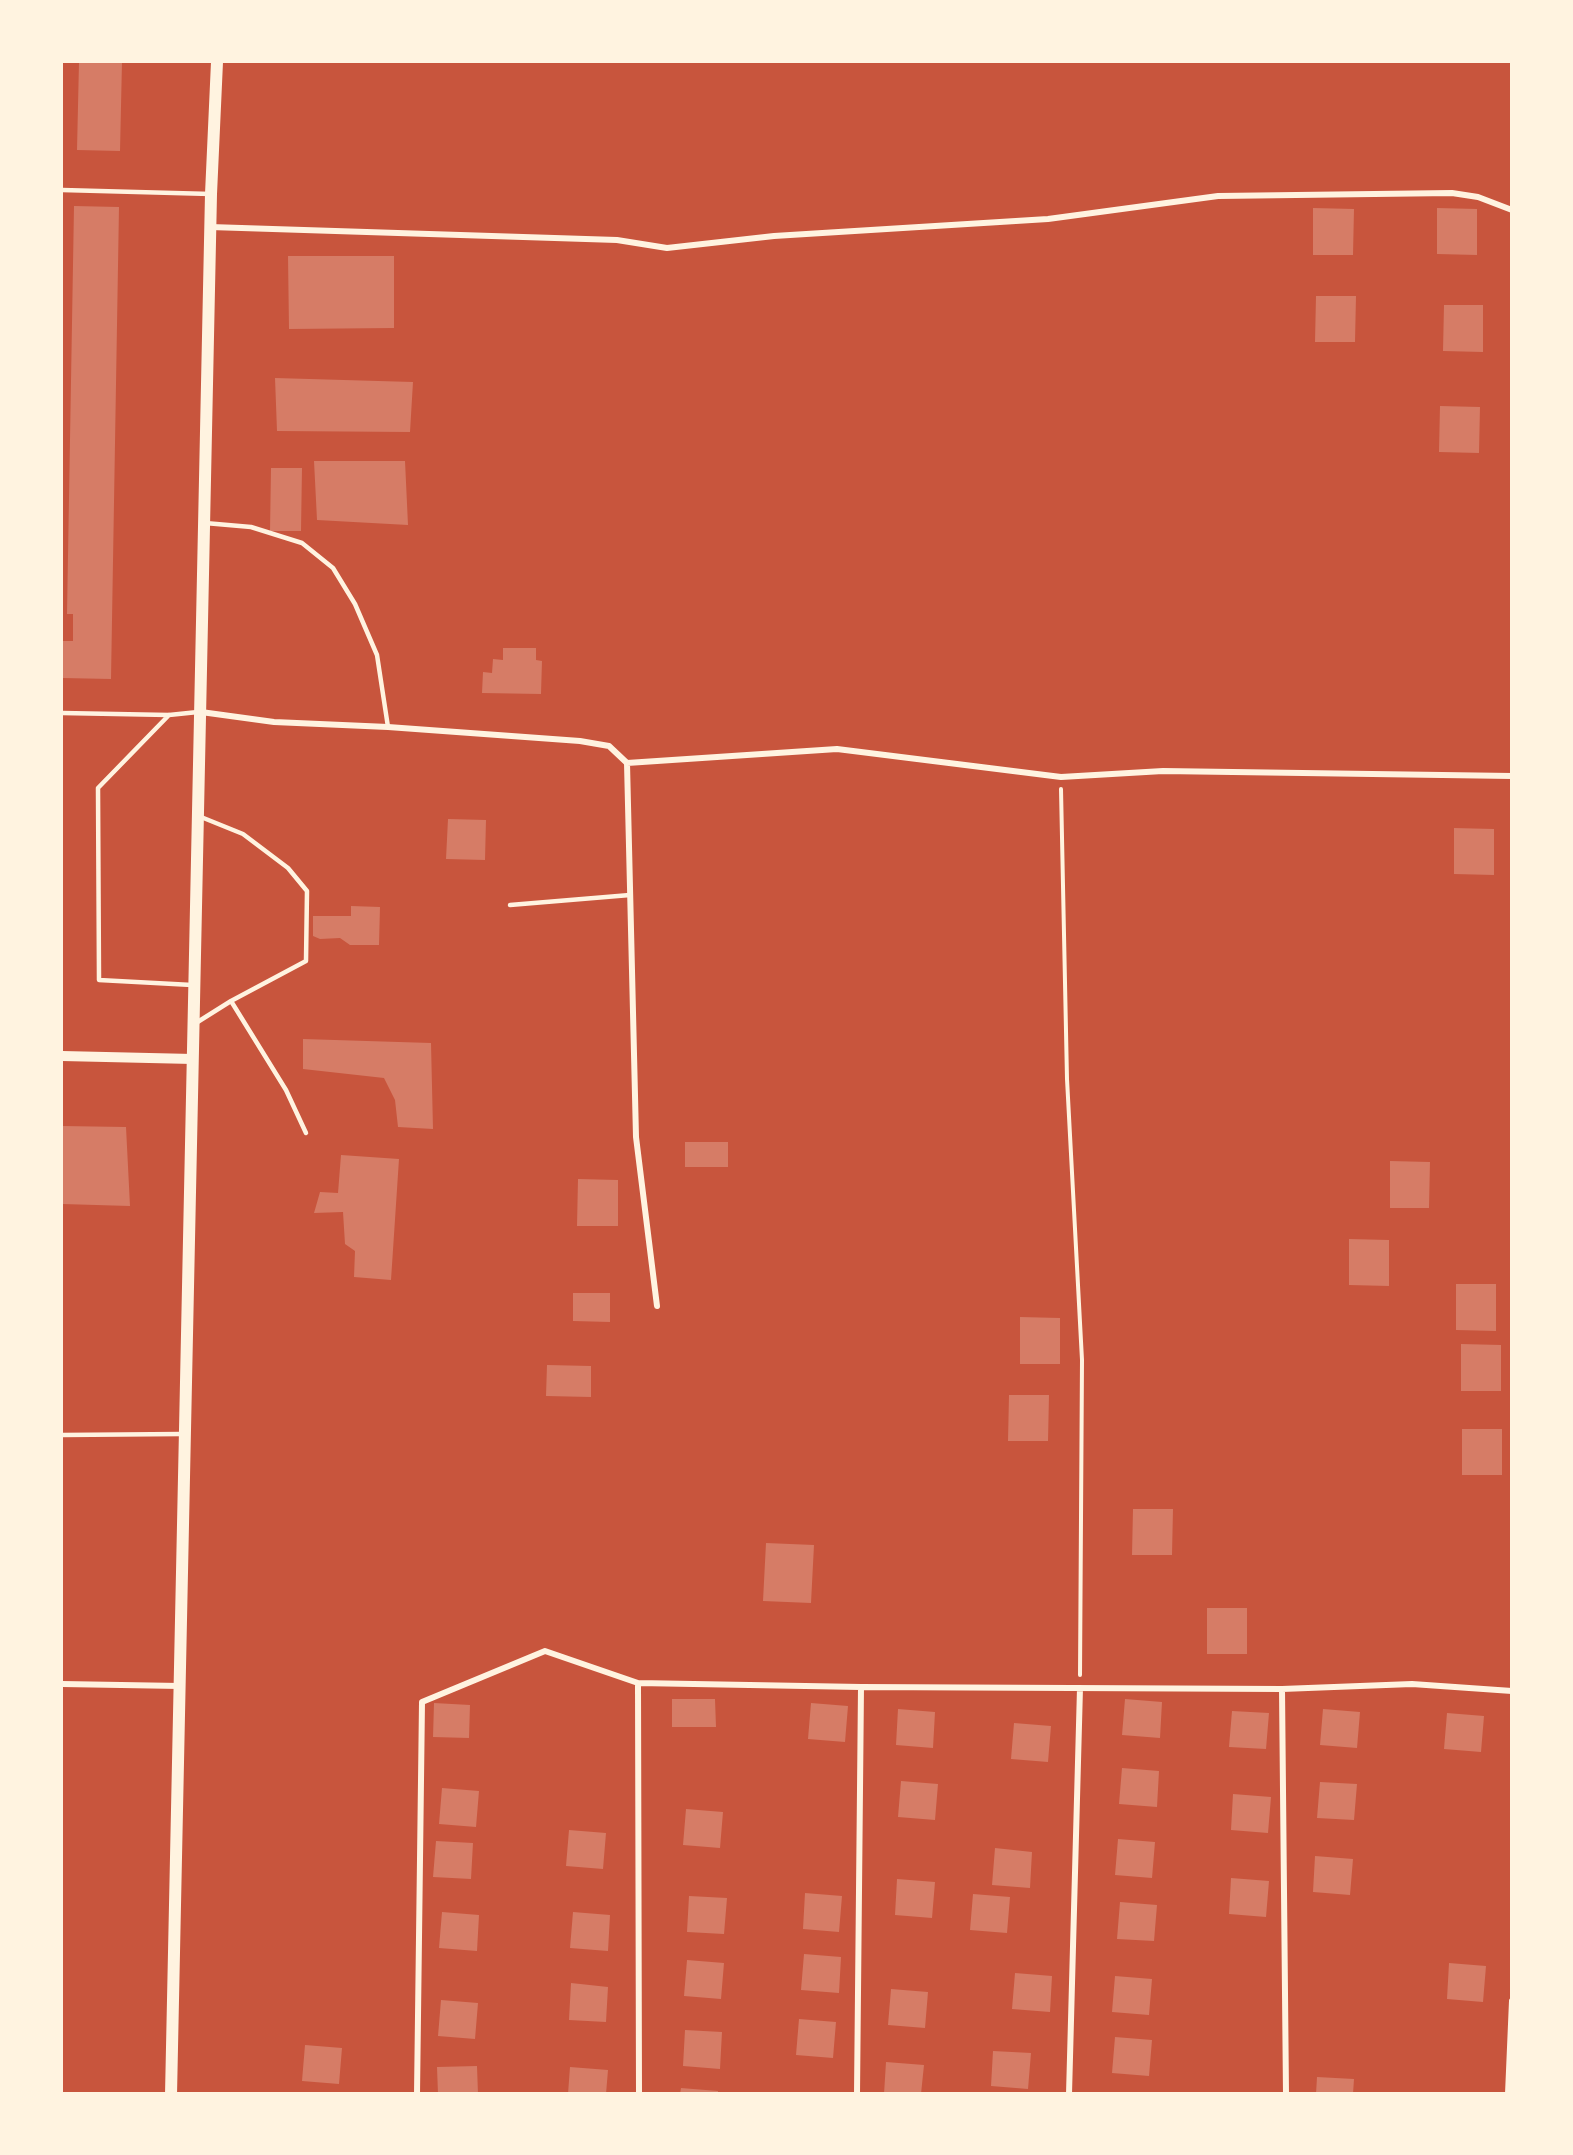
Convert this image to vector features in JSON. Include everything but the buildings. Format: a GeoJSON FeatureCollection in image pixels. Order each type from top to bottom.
{"type":"FeatureCollection","features":[{"type":"Feature","properties":{"kind":"main road"},"geometry":{"type":"LineString","coordinates":[[171,2094],[210,227],[217,62]]}},
{"type":"Feature","properties":{"kind":"street"},"geometry":{"type":"LineString","coordinates":[[210,227],[617,240],[667,248],[774,236],[1047,219],[1218,196],[1452,193],[1479,197],[1512,210]]}},
{"type":"Feature","properties":{"kind":"street"},"geometry":{"type":"LineString","coordinates":[[201,712],[274,722],[388,727],[580,741],[609,746],[627,763],[636,1137],[657,1306]]}},
{"type":"Feature","properties":{"kind":"street"},"geometry":{"type":"LineString","coordinates":[[627,763],[837,749],[1061,777],[1163,771],[1512,776]]}},
{"type":"Feature","properties":{"kind":"street"},"geometry":{"type":"LineString","coordinates":[[62,1056],[193,1059]]}},
{"type":"Feature","properties":{"kind":"street"},"geometry":{"type":"LineString","coordinates":[[417,2094],[422,1702],[545,1651],[638,1683],[861,1687],[1282,1689],[1412,1684],[1512,1691]]}},
{"type":"Feature","properties":{"kind":"street"},"geometry":{"type":"LineString","coordinates":[[638,1683],[639,2094]]}},
{"type":"Feature","properties":{"kind":"street"},"geometry":{"type":"LineString","coordinates":[[62,1684],[180,1686]]}},
{"type":"Feature","properties":{"kind":"street"},"geometry":{"type":"LineString","coordinates":[[857,2094],[861,1687]]}},
{"type":"Feature","properties":{"kind":"street"},"geometry":{"type":"LineString","coordinates":[[1069,2094],[1080,1688]]}},
{"type":"Feature","properties":{"kind":"street"},"geometry":{"type":"LineString","coordinates":[[1282,1689],[1286,2094]]}},
{"type":"Feature","properties":{"kind":"street"},"geometry":{"type":"LineString","coordinates":[[1508,2094],[1512,2001]]}},
{"type":"Feature","properties":{"kind":"lane"},"geometry":{"type":"LineString","coordinates":[[62,189],[211,194]]}},
{"type":"Feature","properties":{"kind":"lane"},"geometry":{"type":"LineString","coordinates":[[204,523],[251,527],[302,543],[333,568],[356,604],[377,655],[388,727]]}},
{"type":"Feature","properties":{"kind":"lane"},"geometry":{"type":"LineString","coordinates":[[62,713],[169,715],[201,712]]}},
{"type":"Feature","properties":{"kind":"lane"},"geometry":{"type":"LineString","coordinates":[[169,715],[98,789],[99,980],[194,985]]}},
{"type":"Feature","properties":{"kind":"lane"},"geometry":{"type":"LineString","coordinates":[[194,1025],[231,1000],[306,961],[307,891],[288,868],[243,834],[198,816]]}},
{"type":"Feature","properties":{"kind":"lane"},"geometry":{"type":"LineString","coordinates":[[510,905],[630,895]]}},
{"type":"Feature","properties":{"kind":"lane"},"geometry":{"type":"LineString","coordinates":[[231,1000],[286,1090],[306,1133]]}},
{"type":"Feature","properties":{"kind":"lane"},"geometry":{"type":"LineString","coordinates":[[62,1435],[185,1434]]}},
{"type":"Feature","properties":{"kind":"path"},"geometry":{"type":"LineString","coordinates":[[1061,777],[1067,1079],[1082,1360],[1080,1688]]}}]}
